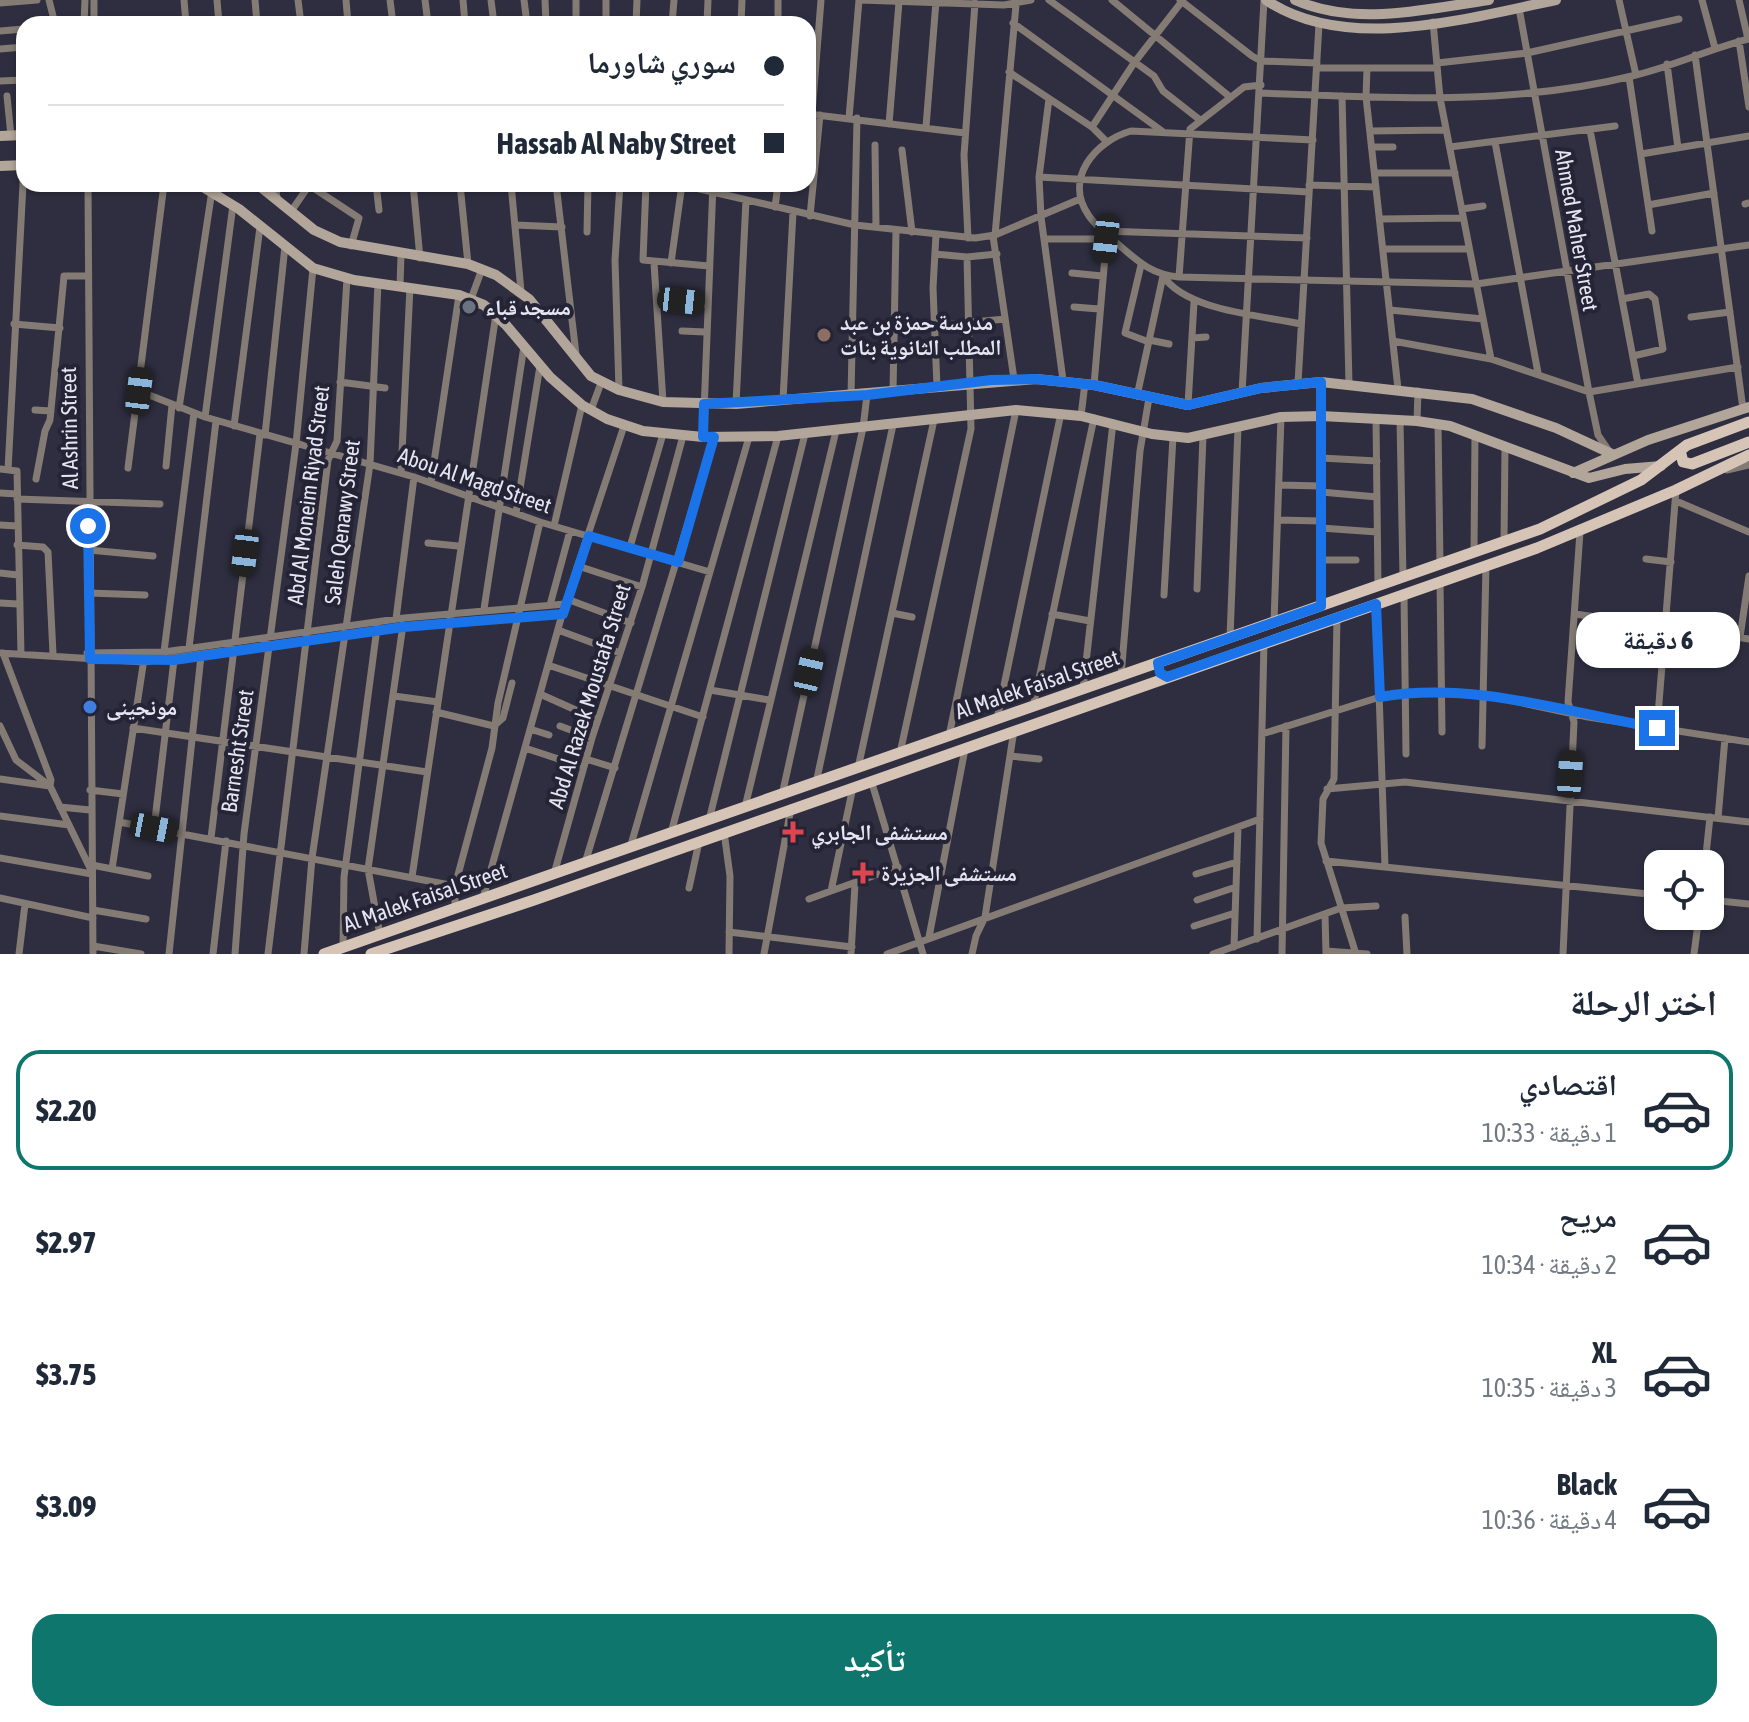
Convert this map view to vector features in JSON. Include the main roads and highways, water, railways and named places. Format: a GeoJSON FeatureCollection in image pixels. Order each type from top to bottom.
{"type":"FeatureCollection","features":[{"type":"Feature","properties":{"kind":"main road","name":"Al Malek Faisal Street"},"geometry":{"type":"LineString","coordinates":[[324,954],[1504,542],[1594,505],[1661,466],[1697,440],[1749,422]]}},
{"type":"Feature","properties":{"kind":"main road"},"geometry":{"type":"LineString","coordinates":[[1680,450],[1681,460],[1689,465],[1749,442]]}},
{"type":"Feature","properties":{"kind":"main road","name":"Al Malek Faisal Street"},"geometry":{"type":"LineString","coordinates":[[371,954],[506,910],[1580,532],[1676,495],[1705,475],[1749,455]]}},
{"type":"Feature","properties":{"kind":"main road"},"geometry":{"type":"LineString","coordinates":[[1158,663],[1158,670],[1167,677]]}},
{"type":"Feature","properties":{"kind":"main road"},"geometry":{"type":"LineString","coordinates":[[1135,671],[1143,676],[1142,685]]}},
{"type":"Feature","properties":{"kind":"main road"},"geometry":{"type":"LineString","coordinates":[[529,882],[528,893],[534,900]]}},
{"type":"Feature","properties":{"kind":"main road"},"geometry":{"type":"LineString","coordinates":[[503,891],[509,901],[506,910]]}},
{"type":"Feature","properties":{"kind":"place","name":"مسجد قباء"},"geometry":{"type":"Point","coordinates":[469,307]}},
{"type":"Feature","properties":{"kind":"place","name":"مدرسة حمزة بن عبد المطلب الثانوية بنات"},"geometry":{"type":"Point","coordinates":[824,335]}},
{"type":"Feature","properties":{"kind":"place","name":"مونجينى"},"geometry":{"type":"Point","coordinates":[90,707]}},
{"type":"Feature","properties":{"kind":"place","name":"مستشفى الجابري"},"geometry":{"type":"Point","coordinates":[793,832]}},
{"type":"Feature","properties":{"kind":"place","name":"مستشفى الجزيرة"},"geometry":{"type":"Point","coordinates":[863,873]}}]}
